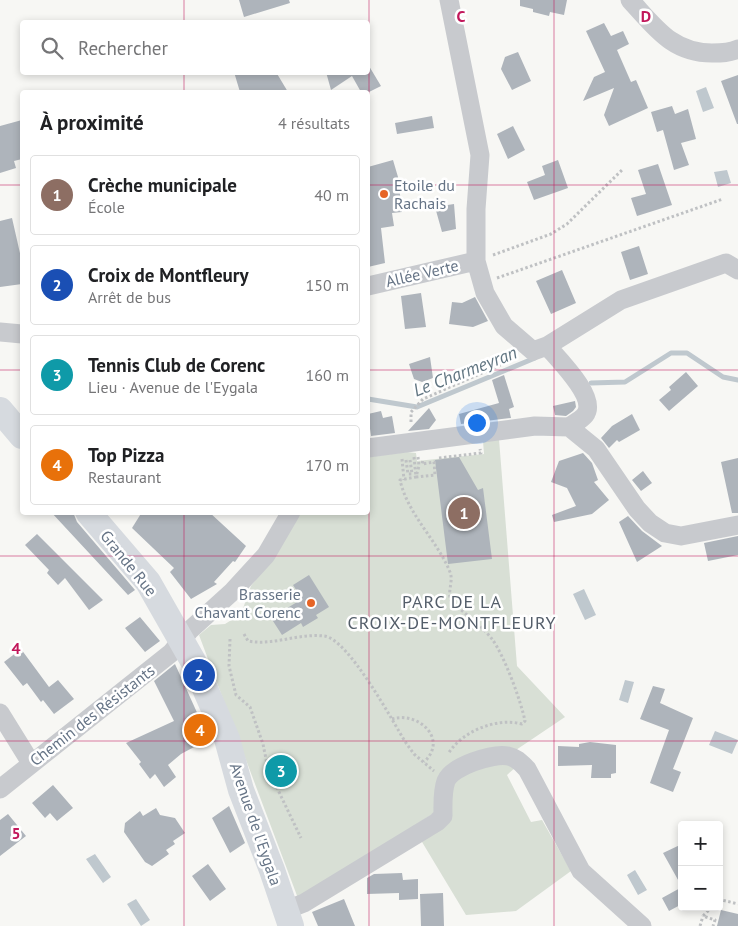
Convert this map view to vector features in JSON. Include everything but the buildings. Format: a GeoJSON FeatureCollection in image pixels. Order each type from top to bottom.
{"type":"FeatureCollection","features":[{"type":"Feature","properties":{"kind":"street"},"geometry":{"type":"LineString","coordinates":[[449,0],[480,155],[476,209],[484,258],[482,283],[485,293],[504,326],[540,348],[585,393],[588,404],[585,415],[569,427]]}},
{"type":"Feature","properties":{"kind":"street"},"geometry":{"type":"LineString","coordinates":[[630,0],[668,39],[685,50],[722,53],[738,48]]}},
{"type":"Feature","properties":{"kind":"street","name":"Allée Verte"},"geometry":{"type":"LineString","coordinates":[[370,286],[484,258]]}},
{"type":"Feature","properties":{"kind":"street"},"geometry":{"type":"LineString","coordinates":[[540,348],[621,300],[726,263],[738,270]]}},
{"type":"Feature","properties":{"kind":"street"},"geometry":{"type":"LineString","coordinates":[[0,332],[20,334]]}},
{"type":"Feature","properties":{"kind":"street"},"geometry":{"type":"LineString","coordinates":[[0,410],[20,434]]}},
{"type":"Feature","properties":{"kind":"street"},"geometry":{"type":"LineString","coordinates":[[370,448],[535,426],[569,427],[596,449],[637,509],[650,523],[665,533],[681,536],[738,525]]}},
{"type":"Feature","properties":{"kind":"street","name":"Grande Rue"},"geometry":{"type":"LineString","coordinates":[[91,515],[148,582],[182,640]]}},
{"type":"Feature","properties":{"kind":"street","name":"Chemin des Résistants"},"geometry":{"type":"LineString","coordinates":[[0,789],[171,653],[203,619],[234,591],[266,555],[289,515]]}},
{"type":"Feature","properties":{"kind":"street","name":"Avenue de l'Eygala"},"geometry":{"type":"LineString","coordinates":[[182,640],[227,740],[246,804],[288,918]]}},
{"type":"Feature","properties":{"kind":"street"},"geometry":{"type":"LineString","coordinates":[[0,713],[31,763]]}},
{"type":"Feature","properties":{"kind":"street"},"geometry":{"type":"LineString","coordinates":[[288,918],[304,903],[437,822],[443,816],[443,778],[457,769],[490,757],[507,756],[518,759],[527,769],[581,871],[642,926]]}},
{"type":"Feature","properties":{"kind":"path"},"geometry":{"type":"LineString","coordinates":[[484,258],[551,234],[567,224],[622,169]]}},
{"type":"Feature","properties":{"kind":"path"},"geometry":{"type":"LineString","coordinates":[[482,283],[723,199]]}},
{"type":"Feature","properties":{"kind":"path"},"geometry":{"type":"LineString","coordinates":[[411,422],[412,412],[423,399],[540,348]]}},
{"type":"Feature","properties":{"kind":"path"},"geometry":{"type":"LineString","coordinates":[[443,778],[445,758],[458,741],[498,722],[522,724],[525,721],[520,701],[499,650],[492,639],[449,597],[451,574],[404,496],[400,480],[435,475],[434,462],[422,464],[422,460],[481,453],[478,434]]}},
{"type":"Feature","properties":{"kind":"path"},"geometry":{"type":"LineString","coordinates":[[404,480],[402,457],[406,457],[408,474],[412,474],[410,456],[414,456],[416,477]]}},
{"type":"Feature","properties":{"kind":"path"},"geometry":{"type":"LineString","coordinates":[[416,477],[419,466]]}},
{"type":"Feature","properties":{"kind":"path"},"geometry":{"type":"LineString","coordinates":[[244,634],[248,641],[260,643],[315,635],[326,636],[338,642],[358,667],[406,744],[443,778]]}},
{"type":"Feature","properties":{"kind":"path"},"geometry":{"type":"LineString","coordinates":[[230,639],[229,666],[236,695],[250,707],[263,744],[268,769],[301,838]]}},
{"type":"Feature","properties":{"kind":"path"},"geometry":{"type":"LineString","coordinates":[[392,719],[408,717],[428,728],[433,737],[432,749],[424,762]]}},
{"type":"Feature","properties":{"kind":"path"},"geometry":{"type":"LineString","coordinates":[[723,900],[738,904]]}},
{"type":"Feature","properties":{"kind":"path"},"geometry":{"type":"LineString","coordinates":[[700,926],[703,916],[708,911]]}},
{"type":"Feature","properties":{"kind":"path"},"geometry":{"type":"LineString","coordinates":[[703,916],[715,920],[713,926]]}},
{"type":"Feature","properties":{"kind":"shaded area"},"geometry":{"type":"Polygon","coordinates":[[[706,87],[714,108],[703,112],[696,91],[706,87]]]}},
{"type":"Feature","properties":{"kind":"shaded area"},"geometry":{"type":"Polygon","coordinates":[[[727,170],[731,183],[718,187],[714,172],[727,170]]]}},
{"type":"Feature","properties":{"kind":"shaded area"},"geometry":{"type":"Polygon","coordinates":[[[499,439],[517,666],[565,717],[513,752],[456,766],[440,809],[299,901],[199,635],[211,625],[225,624],[241,614],[251,586],[271,559],[297,515],[370,515],[370,457],[407,452],[416,453],[417,461],[484,454],[483,441],[499,439]]]}},
{"type":"Feature","properties":{"kind":"shaded area"},"geometry":{"type":"Polygon","coordinates":[[[584,589],[596,615],[585,620],[573,594],[584,589]]]}},
{"type":"Feature","properties":{"kind":"shaded area"},"geometry":{"type":"Polygon","coordinates":[[[625,680],[634,682],[628,703],[619,700],[625,680]]]}},
{"type":"Feature","properties":{"kind":"shaded area"},"geometry":{"type":"Polygon","coordinates":[[[715,731],[738,740],[732,754],[709,745],[715,731]]]}},
{"type":"Feature","properties":{"kind":"shaded area"},"geometry":{"type":"Polygon","coordinates":[[[489,760],[516,767],[507,775],[531,822],[542,820],[571,871],[516,911],[466,915],[419,837],[450,792],[457,777],[489,760]]]}},
{"type":"Feature","properties":{"kind":"shaded area"},"geometry":{"type":"Polygon","coordinates":[[[95,854],[111,877],[103,883],[86,859],[95,854]]]}},
{"type":"Feature","properties":{"kind":"shaded area"},"geometry":{"type":"Polygon","coordinates":[[[635,870],[647,890],[638,895],[627,875],[635,870]]]}},
{"type":"Feature","properties":{"kind":"shaded area"},"geometry":{"type":"Polygon","coordinates":[[[136,899],[150,920],[141,926],[127,904],[136,899]]]}},
{"type":"Feature","properties":{"kind":"waterway","name":"Le Charmeyran"},"geometry":{"type":"LineString","coordinates":[[591,383],[625,382],[671,353],[687,353],[723,377],[738,380]]}},
{"type":"Feature","properties":{"kind":"waterway","name":"Le Charmeyran"},"geometry":{"type":"LineString","coordinates":[[370,399],[417,407],[535,358]]}},
{"type":"Feature","properties":{"kind":"place","name":"Etoile du Rachais"},"geometry":{"type":"Point","coordinates":[384,194]}},
{"type":"Feature","properties":{"kind":"place","name":"Crèche municipale"},"geometry":{"type":"Point","coordinates":[464,513]}},
{"type":"Feature","properties":{"kind":"place","name":"Brasserie Chavant Corenc"},"geometry":{"type":"Point","coordinates":[311,603]}},
{"type":"Feature","properties":{"kind":"place","name":"Croix de Montfleury"},"geometry":{"type":"Point","coordinates":[199,675]}},
{"type":"Feature","properties":{"kind":"place","name":"Top Pizza"},"geometry":{"type":"Point","coordinates":[200,730]}},
{"type":"Feature","properties":{"kind":"place","name":"Tennis Club de Corenc"},"geometry":{"type":"Point","coordinates":[281,771]}},
{"type":"Feature","properties":{"kind":"district","name":"PARC DE LA CROIX-DE-MONTFLEURY"},"geometry":{"type":"Point","coordinates":[452,611]}}]}
